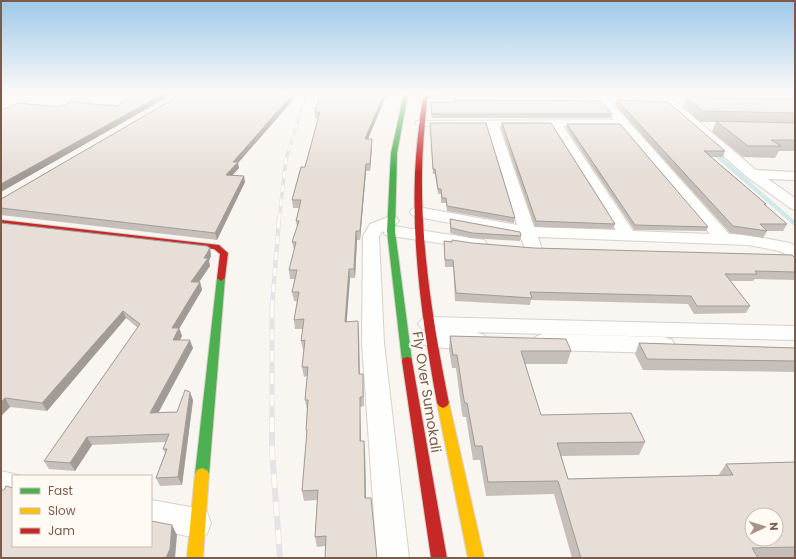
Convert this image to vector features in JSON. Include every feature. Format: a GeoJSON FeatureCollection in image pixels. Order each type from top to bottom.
{"type":"FeatureCollection","features":[{"type":"Feature","properties":{"kind":"street","name":"Fly Over Sumokali"},"geometry":{"type":"LineString","coordinates":[[401,120],[394,153],[391,231],[412,396],[440,558]]}},
{"type":"Feature","properties":{"kind":"street"},"geometry":{"type":"LineString","coordinates":[[619,120],[723,238]]}},
{"type":"Feature","properties":{"kind":"street"},"geometry":{"type":"LineString","coordinates":[[689,120],[758,178],[795,205]]}},
{"type":"Feature","properties":{"kind":"street"},"geometry":{"type":"LineString","coordinates":[[476,558],[429,331],[418,212],[421,123],[622,124]]}},
{"type":"Feature","properties":{"kind":"street"},"geometry":{"type":"LineString","coordinates":[[492,123],[526,232],[538,249],[795,255]]}},
{"type":"Feature","properties":{"kind":"street"},"geometry":{"type":"LineString","coordinates":[[555,123],[628,236]]}},
{"type":"Feature","properties":{"kind":"street"},"geometry":{"type":"LineString","coordinates":[[696,126],[712,127]]}},
{"type":"Feature","properties":{"kind":"street"},"geometry":{"type":"LineString","coordinates":[[758,178],[795,176]]}},
{"type":"Feature","properties":{"kind":"street"},"geometry":{"type":"LineString","coordinates":[[758,178],[795,184]]}},
{"type":"Feature","properties":{"kind":"street"},"geometry":{"type":"LineString","coordinates":[[418,212],[526,232],[723,238],[764,243],[784,248],[795,255]]}},
{"type":"Feature","properties":{"kind":"street"},"geometry":{"type":"LineString","coordinates":[[1,222],[216,247],[224,253],[196,524],[195,558]]}},
{"type":"Feature","properties":{"kind":"street"},"geometry":{"type":"LineString","coordinates":[[393,558],[373,342],[371,236],[376,228],[421,234],[471,244],[494,246]]}},
{"type":"Feature","properties":{"kind":"street"},"geometry":{"type":"LineString","coordinates":[[429,331],[795,333]]}},
{"type":"Feature","properties":{"kind":"street"},"geometry":{"type":"LineString","coordinates":[[429,331],[795,349]]}},
{"type":"Feature","properties":{"kind":"street"},"geometry":{"type":"LineString","coordinates":[[1,484],[12,486]]}},
{"type":"Feature","properties":{"kind":"street"},"geometry":{"type":"LineString","coordinates":[[152,514],[196,524]]}},
{"type":"Feature","properties":{"kind":"building"},"geometry":{"type":"Polygon","coordinates":[[[1,120],[116,120],[1,184],[1,120]]]}},
{"type":"Feature","properties":{"kind":"building"},"geometry":{"type":"Polygon","coordinates":[[[137,120],[270,120],[233,162],[238,162],[226,175],[244,176],[215,233],[1,208],[1,198],[137,120]]]}},
{"type":"Feature","properties":{"kind":"building"},"geometry":{"type":"Polygon","coordinates":[[[318,120],[373,120],[365,139],[372,139],[370,164],[366,164],[360,231],[356,231],[354,269],[349,269],[345,322],[358,321],[359,374],[363,374],[363,397],[360,397],[360,441],[364,441],[365,498],[371,498],[377,558],[325,558],[326,536],[315,537],[318,490],[302,491],[307,430],[308,400],[305,400],[308,367],[302,367],[305,340],[301,341],[304,319],[294,320],[299,292],[292,292],[297,270],[289,270],[296,242],[292,242],[299,221],[296,221],[301,200],[292,200],[301,167],[305,167],[318,120]]]}},
{"type":"Feature","properties":{"kind":"building"},"geometry":{"type":"Polygon","coordinates":[[[635,120],[689,120],[725,151],[704,151],[787,224],[760,224],[767,231],[733,226],[635,120]]]}},
{"type":"Feature","properties":{"kind":"building"},"geometry":{"type":"Polygon","coordinates":[[[716,121],[795,123],[795,140],[771,140],[781,146],[748,146],[716,121]]]}},
{"type":"Feature","properties":{"kind":"building"},"geometry":{"type":"Polygon","coordinates":[[[430,123],[486,123],[515,218],[447,206],[446,198],[442,198],[441,189],[438,189],[435,169],[433,169],[430,123]]]}},
{"type":"Feature","properties":{"kind":"building"},"geometry":{"type":"Polygon","coordinates":[[[502,123],[551,123],[615,224],[536,221],[502,123]]]}},
{"type":"Feature","properties":{"kind":"building"},"geometry":{"type":"Polygon","coordinates":[[[567,124],[620,124],[708,227],[635,225],[567,124]]]}},
{"type":"Feature","properties":{"kind":"building"},"geometry":{"type":"Polygon","coordinates":[[[450,219],[520,232],[521,236],[472,233],[451,228],[450,219]]]}},
{"type":"Feature","properties":{"kind":"building"},"geometry":{"type":"Polygon","coordinates":[[[1,223],[207,246],[210,248],[204,258],[208,258],[191,282],[200,282],[172,328],[179,328],[173,340],[190,340],[150,413],[177,412],[185,390],[190,392],[178,477],[156,478],[167,449],[163,449],[169,434],[87,437],[70,463],[44,461],[140,324],[123,311],[42,403],[5,398],[1,402],[1,223]]]}},
{"type":"Feature","properties":{"kind":"building"},"geometry":{"type":"Polygon","coordinates":[[[452,240],[534,248],[792,255],[795,258],[795,272],[755,271],[757,274],[725,274],[750,306],[697,306],[691,296],[530,292],[532,298],[456,293],[453,260],[445,260],[444,241],[452,242],[452,240]]]}},
{"type":"Feature","properties":{"kind":"building"},"geometry":{"type":"Polygon","coordinates":[[[450,336],[566,339],[571,351],[521,351],[541,415],[631,413],[645,442],[557,443],[568,479],[733,475],[726,464],[795,462],[795,547],[752,548],[758,558],[581,558],[558,481],[488,482],[482,446],[475,446],[467,403],[465,403],[464,400],[457,355],[453,355],[450,336]]]}},
{"type":"Feature","properties":{"kind":"building"},"geometry":{"type":"Polygon","coordinates":[[[639,343],[795,348],[795,361],[647,359],[639,343]]]}},
{"type":"Feature","properties":{"kind":"building"},"geometry":{"type":"Polygon","coordinates":[[[6,486],[12,488],[12,547],[152,547],[152,521],[172,525],[170,549],[166,558],[1,558],[1,490],[4,490],[6,486]]]}},
{"type":"Feature","properties":{"kind":"waterway"},"geometry":{"type":"LineString","coordinates":[[713,152],[795,224]]}},
{"type":"Feature","properties":{"kind":"railway"},"geometry":{"type":"LineString","coordinates":[[289,150],[298,120]]}},
{"type":"Feature","properties":{"kind":"railway"},"geometry":{"type":"LineString","coordinates":[[279,220],[286,159],[289,149]]}},
{"type":"Feature","properties":{"kind":"railway"},"geometry":{"type":"LineString","coordinates":[[272,308],[279,219]]}},
{"type":"Feature","properties":{"kind":"railway"},"geometry":{"type":"LineString","coordinates":[[272,308],[272,450],[280,558]]}},
{"type":"Feature","properties":{"kind":"traffic: fast"},"geometry":{"type":"LineString","coordinates":[[401,120],[394,153],[391,231],[407,361]]}},
{"type":"Feature","properties":{"kind":"traffic: fast"},"geometry":{"type":"LineString","coordinates":[[202,474],[221,278]]}},
{"type":"Feature","properties":{"kind":"traffic: slow"},"geometry":{"type":"LineString","coordinates":[[443,403],[476,558]]}},
{"type":"Feature","properties":{"kind":"traffic: slow"},"geometry":{"type":"LineString","coordinates":[[195,558],[202,474]]}},
{"type":"Feature","properties":{"kind":"traffic: jam"},"geometry":{"type":"LineString","coordinates":[[422,120],[418,174],[420,251],[424,289],[443,403]]}},
{"type":"Feature","properties":{"kind":"traffic: jam"},"geometry":{"type":"LineString","coordinates":[[1,222],[216,247],[224,253],[221,278]]}},
{"type":"Feature","properties":{"kind":"traffic: jam"},"geometry":{"type":"LineString","coordinates":[[407,361],[439,558]]}}]}
